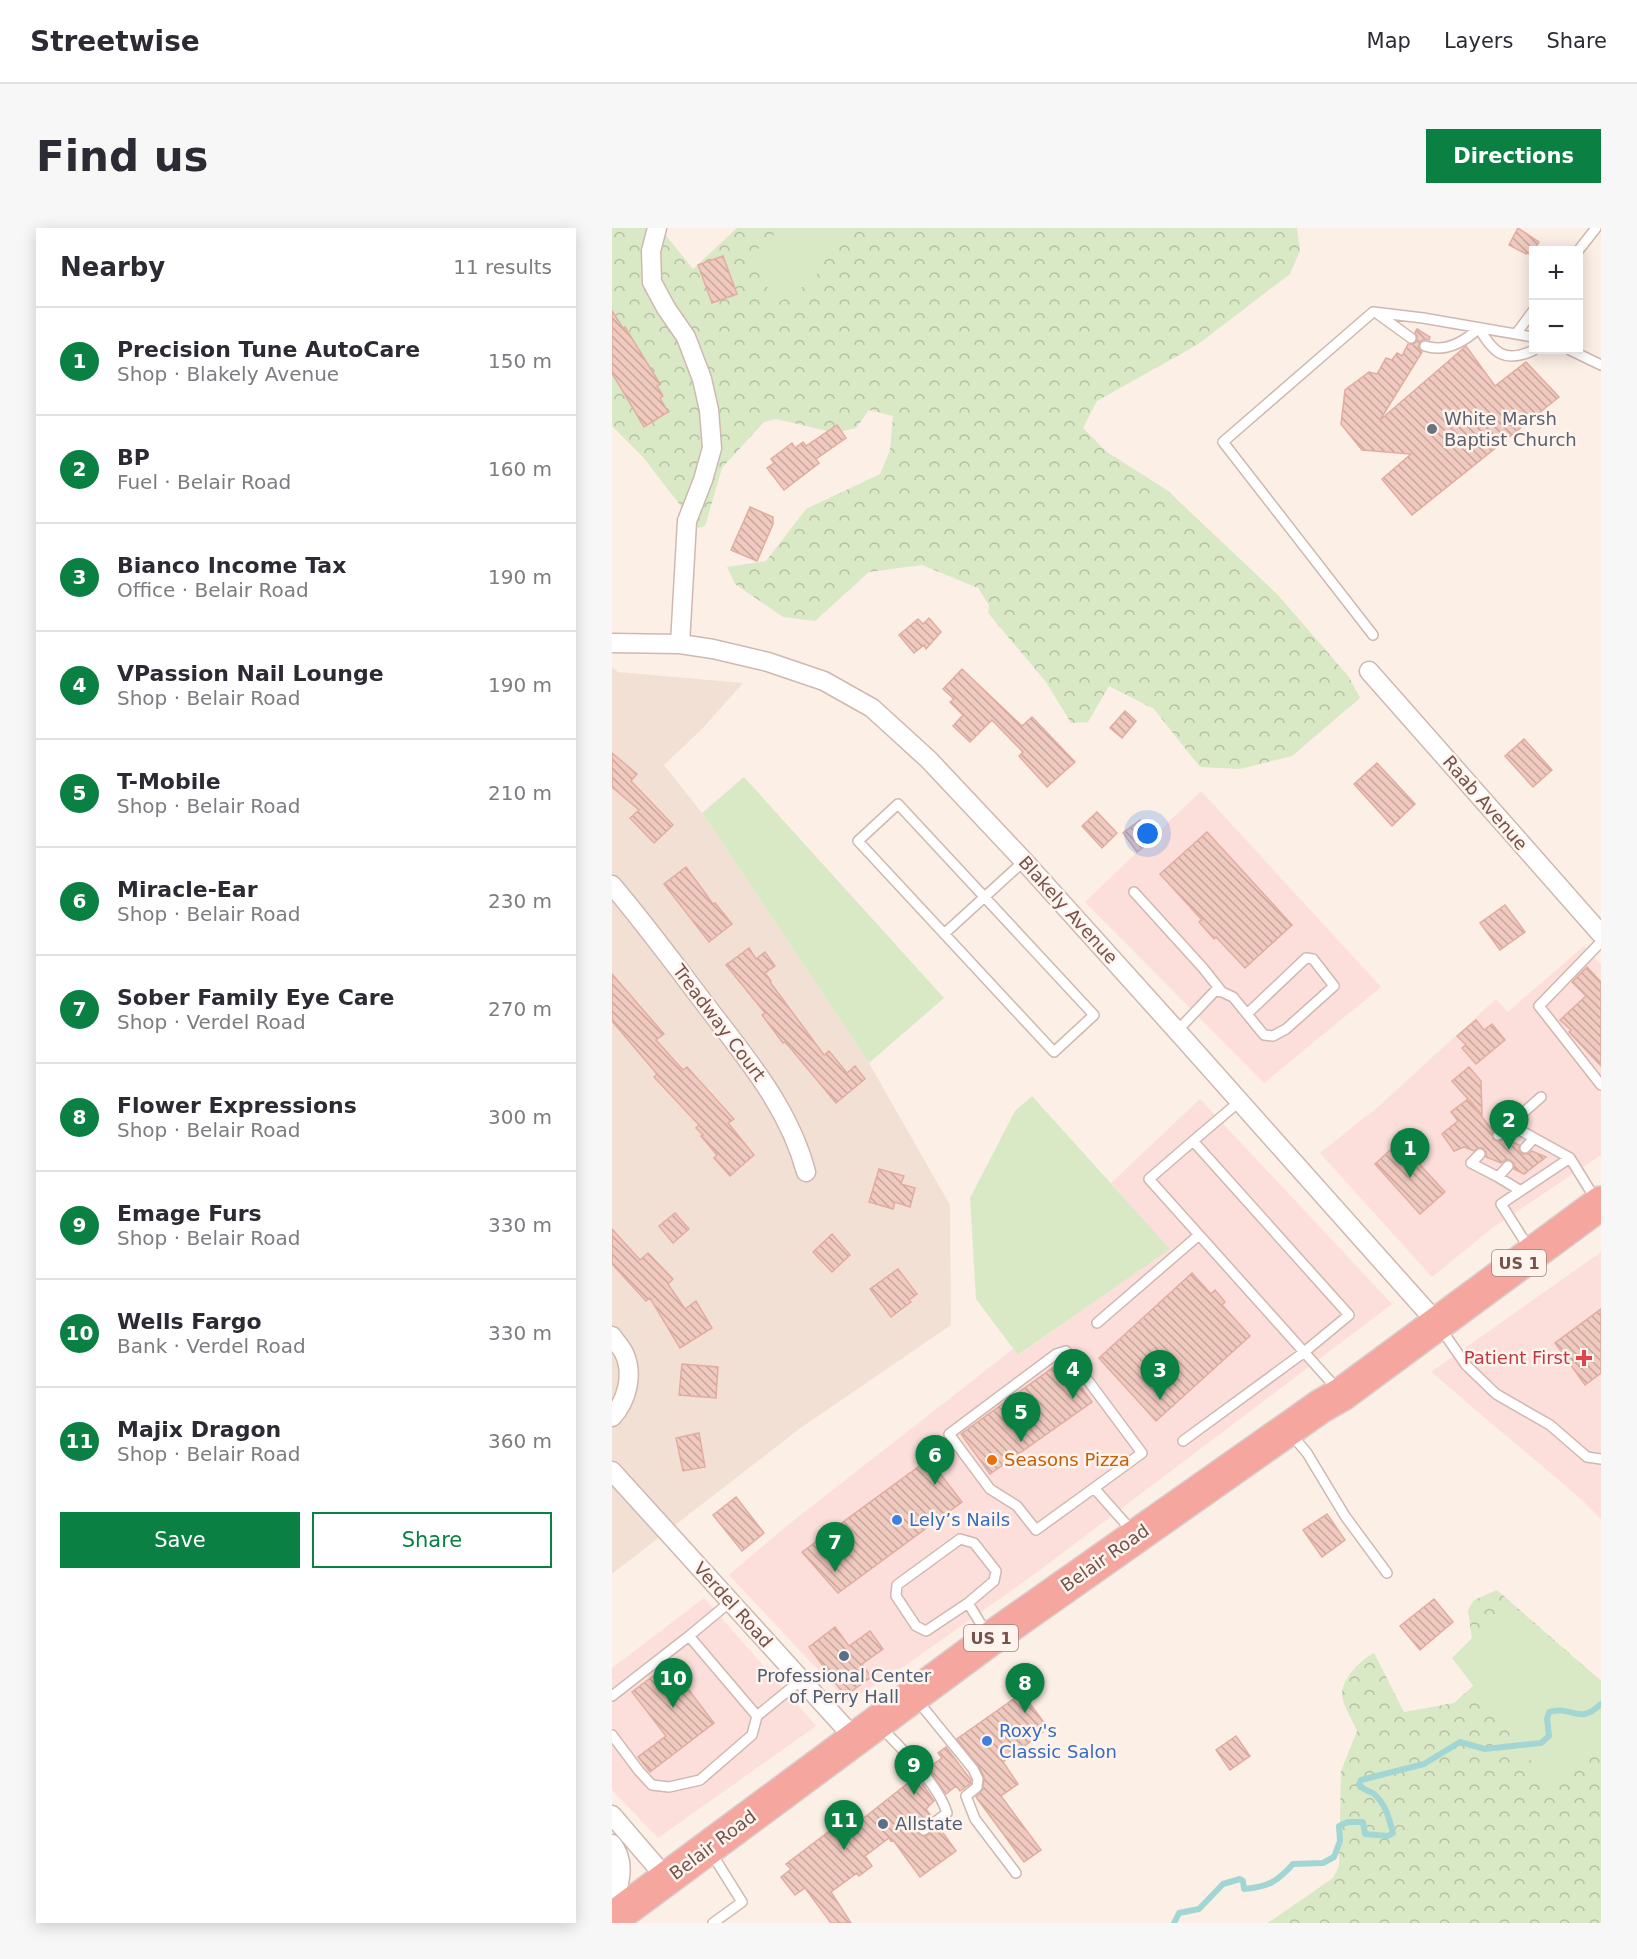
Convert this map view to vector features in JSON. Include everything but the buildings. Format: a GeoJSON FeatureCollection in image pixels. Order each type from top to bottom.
{"type":"FeatureCollection","features":[{"type":"Feature","properties":{"kind":"highway","name":"Belair Road"},"geometry":{"type":"LineString","coordinates":[[612,1918],[990,1639],[1342,1394],[1600,1204]]}},
{"type":"Feature","properties":{"kind":"street"},"geometry":{"type":"LineString","coordinates":[[657,228],[651,251],[652,282],[686,337],[702,379],[709,410],[712,448],[703,480],[687,521],[680,644]]}},
{"type":"Feature","properties":{"kind":"street","name":"Blakely Avenue"},"geometry":{"type":"LineString","coordinates":[[612,643],[680,644],[768,662],[824,681],[872,708],[929,760],[1024,861],[1437,1323]]}},
{"type":"Feature","properties":{"kind":"street","name":"Raab Avenue"},"geometry":{"type":"LineString","coordinates":[[1369,671],[1601,934]]}},
{"type":"Feature","properties":{"kind":"street","name":"Treadway Court"},"geometry":{"type":"LineString","coordinates":[[612,885],[646,925],[774,1097],[800,1150],[806,1172]]}},
{"type":"Feature","properties":{"kind":"street"},"geometry":{"type":"LineString","coordinates":[[612,1336],[624,1354],[629,1374],[626,1394],[612,1417]]}},
{"type":"Feature","properties":{"kind":"street","name":"Verdel Road"},"geometry":{"type":"LineString","coordinates":[[612,1471],[801,1680],[866,1731]]}},
{"type":"Feature","properties":{"kind":"street"},"geometry":{"type":"LineString","coordinates":[[612,1815],[666,1880]]}},
{"type":"Feature","properties":{"kind":"street"},"geometry":{"type":"LineString","coordinates":[[612,1844],[621,1863],[621,1875],[612,1909]]}},
{"type":"Feature","properties":{"kind":"lane"},"geometry":{"type":"LineString","coordinates":[[1582,246],[1596,228]]}},
{"type":"Feature","properties":{"kind":"lane"},"geometry":{"type":"LineString","coordinates":[[1373,635],[1223,442],[1373,312],[1529,336]]}},
{"type":"Feature","properties":{"kind":"lane"},"geometry":{"type":"LineString","coordinates":[[1373,312],[1412,338]]}},
{"type":"Feature","properties":{"kind":"lane"},"geometry":{"type":"LineString","coordinates":[[1516,334],[1529,316]]}},
{"type":"Feature","properties":{"kind":"lane"},"geometry":{"type":"LineString","coordinates":[[1425,346],[1443,349],[1466,340],[1479,328]]}},
{"type":"Feature","properties":{"kind":"lane"},"geometry":{"type":"LineString","coordinates":[[1479,328],[1490,346],[1498,353],[1512,357],[1529,352]]}},
{"type":"Feature","properties":{"kind":"lane"},"geometry":{"type":"LineString","coordinates":[[1578,354],[1601,365]]}},
{"type":"Feature","properties":{"kind":"lane"},"geometry":{"type":"LineString","coordinates":[[898,804],[1094,1015],[1054,1052],[944,934],[858,841],[898,804]]}},
{"type":"Feature","properties":{"kind":"lane"},"geometry":{"type":"LineString","coordinates":[[944,934],[1024,861]]}},
{"type":"Feature","properties":{"kind":"lane"},"geometry":{"type":"LineString","coordinates":[[1134,892],[1222,992]]}},
{"type":"Feature","properties":{"kind":"lane"},"geometry":{"type":"LineString","coordinates":[[1601,942],[1539,1006],[1601,1085]]}},
{"type":"Feature","properties":{"kind":"lane"},"geometry":{"type":"LineString","coordinates":[[1177,1030],[1215,991],[1233,997],[1264,1035],[1273,1036],[1286,1029],[1334,986],[1313,959],[1306,958],[1247,1014]]}},
{"type":"Feature","properties":{"kind":"lane"},"geometry":{"type":"LineString","coordinates":[[1498,1135],[1541,1096]]}},
{"type":"Feature","properties":{"kind":"lane"},"geometry":{"type":"LineString","coordinates":[[1240,1101],[1149,1179],[1342,1394]]}},
{"type":"Feature","properties":{"kind":"lane"},"geometry":{"type":"LineString","coordinates":[[1509,1124],[1570,1158],[1600,1204]]}},
{"type":"Feature","properties":{"kind":"lane"},"geometry":{"type":"LineString","coordinates":[[1525,1148],[1534,1138]]}},
{"type":"Feature","properties":{"kind":"lane"},"geometry":{"type":"LineString","coordinates":[[1183,1441],[1303,1353],[1349,1315],[1193,1141]]}},
{"type":"Feature","properties":{"kind":"lane"},"geometry":{"type":"LineString","coordinates":[[1480,1154],[1471,1163],[1498,1176],[1521,1191]]}},
{"type":"Feature","properties":{"kind":"lane"},"geometry":{"type":"LineString","coordinates":[[1533,1253],[1501,1204],[1570,1158]]}},
{"type":"Feature","properties":{"kind":"lane"},"geometry":{"type":"LineString","coordinates":[[1498,1176],[1508,1166]]}},
{"type":"Feature","properties":{"kind":"lane"},"geometry":{"type":"LineString","coordinates":[[1097,1323],[1200,1235]]}},
{"type":"Feature","properties":{"kind":"lane"},"geometry":{"type":"LineString","coordinates":[[1437,1323],[1466,1365],[1496,1394],[1550,1425],[1587,1457],[1601,1459]]}},
{"type":"Feature","properties":{"kind":"lane"},"geometry":{"type":"LineString","coordinates":[[1066,1351],[1142,1453],[1094,1488],[1036,1530],[1017,1506],[990,1490],[949,1434],[1056,1354],[1066,1351]]}},
{"type":"Feature","properties":{"kind":"lane"},"geometry":{"type":"LineString","coordinates":[[1288,1430],[1307,1453],[1345,1516],[1387,1573]]}},
{"type":"Feature","properties":{"kind":"lane"},"geometry":{"type":"LineString","coordinates":[[1094,1488],[1136,1536]]}},
{"type":"Feature","properties":{"kind":"lane"},"geometry":{"type":"LineString","coordinates":[[960,1539],[974,1543],[996,1571],[994,1581],[969,1603],[926,1631],[915,1626],[896,1596],[897,1585],[960,1539]]}},
{"type":"Feature","properties":{"kind":"lane"},"geometry":{"type":"LineString","coordinates":[[612,1696],[730,1602]]}},
{"type":"Feature","properties":{"kind":"lane"},"geometry":{"type":"LineString","coordinates":[[969,1603],[990,1639]]}},
{"type":"Feature","properties":{"kind":"lane"},"geometry":{"type":"LineString","coordinates":[[690,1636],[757,1716]]}},
{"type":"Feature","properties":{"kind":"lane"},"geometry":{"type":"LineString","coordinates":[[612,1735],[652,1785],[669,1787],[700,1780],[752,1735],[757,1716],[801,1680]]}},
{"type":"Feature","properties":{"kind":"lane"},"geometry":{"type":"LineString","coordinates":[[914,1695],[973,1768],[978,1779],[977,1787],[966,1796],[975,1819],[1016,1873]]}},
{"type":"Feature","properties":{"kind":"lane"},"geometry":{"type":"LineString","coordinates":[[866,1731],[927,1779],[944,1803],[947,1813],[924,1830]]}},
{"type":"Feature","properties":{"kind":"lane"},"geometry":{"type":"LineString","coordinates":[[708,1848],[742,1902],[713,1923]]}},
{"type":"Feature","properties":{"kind":"shaded area"},"geometry":{"type":"Polygon","coordinates":[[[612,667],[618,672],[743,683],[703,728],[664,765],[702,813],[869,1063],[950,1205],[951,1325],[799,1429],[612,1574],[612,667]]]}},
{"type":"Feature","properties":{"kind":"shaded area"},"geometry":{"type":"Polygon","coordinates":[[[1201,791],[1381,987],[1264,1083],[1085,902],[1201,791]]]}},
{"type":"Feature","properties":{"kind":"shaded area"},"geometry":{"type":"Polygon","coordinates":[[[1584,946],[1601,965],[1601,1155],[1491,1229],[1432,1277],[1320,1153],[1379,1106],[1496,999],[1508,1012],[1584,946]]]}},
{"type":"Feature","properties":{"kind":"shaded area"},"geometry":{"type":"Polygon","coordinates":[[[1200,1099],[1392,1304],[1036,1573],[906,1665],[848,1702],[729,1575],[784,1528],[1013,1349],[1019,1355],[1169,1249],[1111,1183],[1200,1099]]]}},
{"type":"Feature","properties":{"kind":"shaded area"},"geometry":{"type":"Polygon","coordinates":[[[1601,1252],[1601,1519],[1581,1499],[1431,1372],[1601,1252]]]}},
{"type":"Feature","properties":{"kind":"shaded area"},"geometry":{"type":"Polygon","coordinates":[[[704,1598],[816,1726],[658,1838],[612,1790],[612,1668],[704,1598]]]}},
{"type":"Feature","properties":{"kind":"green space"},"geometry":{"type":"Polygon","coordinates":[[[612,228],[660,228],[693,269],[737,228],[1297,228],[1300,251],[1290,274],[1197,345],[1097,401],[1083,428],[1107,452],[1167,490],[1278,595],[1349,677],[1360,698],[1292,756],[1240,769],[1200,767],[1154,709],[1109,686],[1088,722],[1071,723],[1046,682],[988,613],[989,605],[978,588],[922,565],[869,572],[815,621],[783,617],[735,584],[727,567],[766,561],[806,509],[880,474],[890,450],[893,416],[869,410],[856,428],[836,433],[776,419],[764,422],[722,468],[705,526],[698,528],[642,456],[612,426],[612,228]]]}},
{"type":"Feature","properties":{"kind":"green space"},"geometry":{"type":"Polygon","coordinates":[[[782,228],[861,228],[825,246],[816,278],[778,303],[766,285],[754,253],[782,228]]]}},
{"type":"Feature","properties":{"kind":"green space"},"geometry":{"type":"Polygon","coordinates":[[[744,777],[944,998],[869,1063],[702,813],[744,777]]]}},
{"type":"Feature","properties":{"kind":"green space"},"geometry":{"type":"Polygon","coordinates":[[[1032,1096],[1170,1249],[1018,1355],[976,1299],[970,1198],[1015,1111],[1032,1096]]]}},
{"type":"Feature","properties":{"kind":"green space"},"geometry":{"type":"Polygon","coordinates":[[[1497,1590],[1601,1681],[1601,1923],[1268,1923],[1333,1878],[1339,1866],[1341,1771],[1357,1731],[1342,1696],[1342,1690],[1348,1677],[1363,1660],[1374,1653],[1404,1712],[1454,1703],[1474,1685],[1476,1668],[1468,1610],[1474,1600],[1497,1590]]]}},
{"type":"Feature","properties":{"kind":"green space"},"geometry":{"type":"Polygon","coordinates":[[[1508,1602],[1601,1681],[1601,1752],[1547,1782],[1452,1658],[1508,1602]]]}},
{"type":"Feature","properties":{"kind":"waterway"},"geometry":{"type":"LineString","coordinates":[[1174,1923],[1179,1913],[1199,1909],[1223,1884],[1240,1879],[1243,1881],[1244,1889],[1260,1887],[1277,1879],[1293,1864],[1323,1863],[1334,1857],[1340,1841],[1339,1826],[1348,1822],[1363,1822],[1365,1834],[1388,1836],[1393,1833],[1381,1802],[1359,1784],[1361,1780],[1424,1764],[1460,1742],[1485,1749],[1541,1743],[1549,1736],[1547,1719],[1549,1712],[1587,1714],[1601,1704]]}},
{"type":"Feature","properties":{"kind":"place","name":"White Marsh Baptist Church"},"geometry":{"type":"Point","coordinates":[1432,429]}},
{"type":"Feature","properties":{"kind":"place","name":"BP"},"geometry":{"type":"Point","coordinates":[1509,1150]}},
{"type":"Feature","properties":{"kind":"place","name":"Precision Tune AutoCare"},"geometry":{"type":"Point","coordinates":[1410,1178]}},
{"type":"Feature","properties":{"kind":"place","name":"Patient First"},"geometry":{"type":"Point","coordinates":[1584,1358]}},
{"type":"Feature","properties":{"kind":"place","name":"VPassion Nail Lounge"},"geometry":{"type":"Point","coordinates":[1073,1399]}},
{"type":"Feature","properties":{"kind":"place","name":"Bianco Income Tax"},"geometry":{"type":"Point","coordinates":[1160,1400]}},
{"type":"Feature","properties":{"kind":"place","name":"T-Mobile"},"geometry":{"type":"Point","coordinates":[1021,1442]}},
{"type":"Feature","properties":{"kind":"place","name":"Seasons Pizza"},"geometry":{"type":"Point","coordinates":[992,1460]}},
{"type":"Feature","properties":{"kind":"place","name":"Miracle-Ear"},"geometry":{"type":"Point","coordinates":[935,1485]}},
{"type":"Feature","properties":{"kind":"place","name":"Lely’s Nails"},"geometry":{"type":"Point","coordinates":[897,1520]}},
{"type":"Feature","properties":{"kind":"place","name":"Sober Family Eye Care"},"geometry":{"type":"Point","coordinates":[835,1572]}},
{"type":"Feature","properties":{"kind":"place","name":"Professional Center of Perry Hall"},"geometry":{"type":"Point","coordinates":[844,1656]}},
{"type":"Feature","properties":{"kind":"place","name":"Wells Fargo"},"geometry":{"type":"Point","coordinates":[673,1708]}},
{"type":"Feature","properties":{"kind":"place","name":"Flower Expressions"},"geometry":{"type":"Point","coordinates":[1025,1713]}},
{"type":"Feature","properties":{"kind":"place","name":"Roxy's Classic Salon"},"geometry":{"type":"Point","coordinates":[987,1741]}},
{"type":"Feature","properties":{"kind":"place","name":"Emage Furs"},"geometry":{"type":"Point","coordinates":[914,1795]}},
{"type":"Feature","properties":{"kind":"place","name":"Allstate"},"geometry":{"type":"Point","coordinates":[883,1824]}},
{"type":"Feature","properties":{"kind":"place","name":"Majix Dragon"},"geometry":{"type":"Point","coordinates":[844,1850]}}]}
